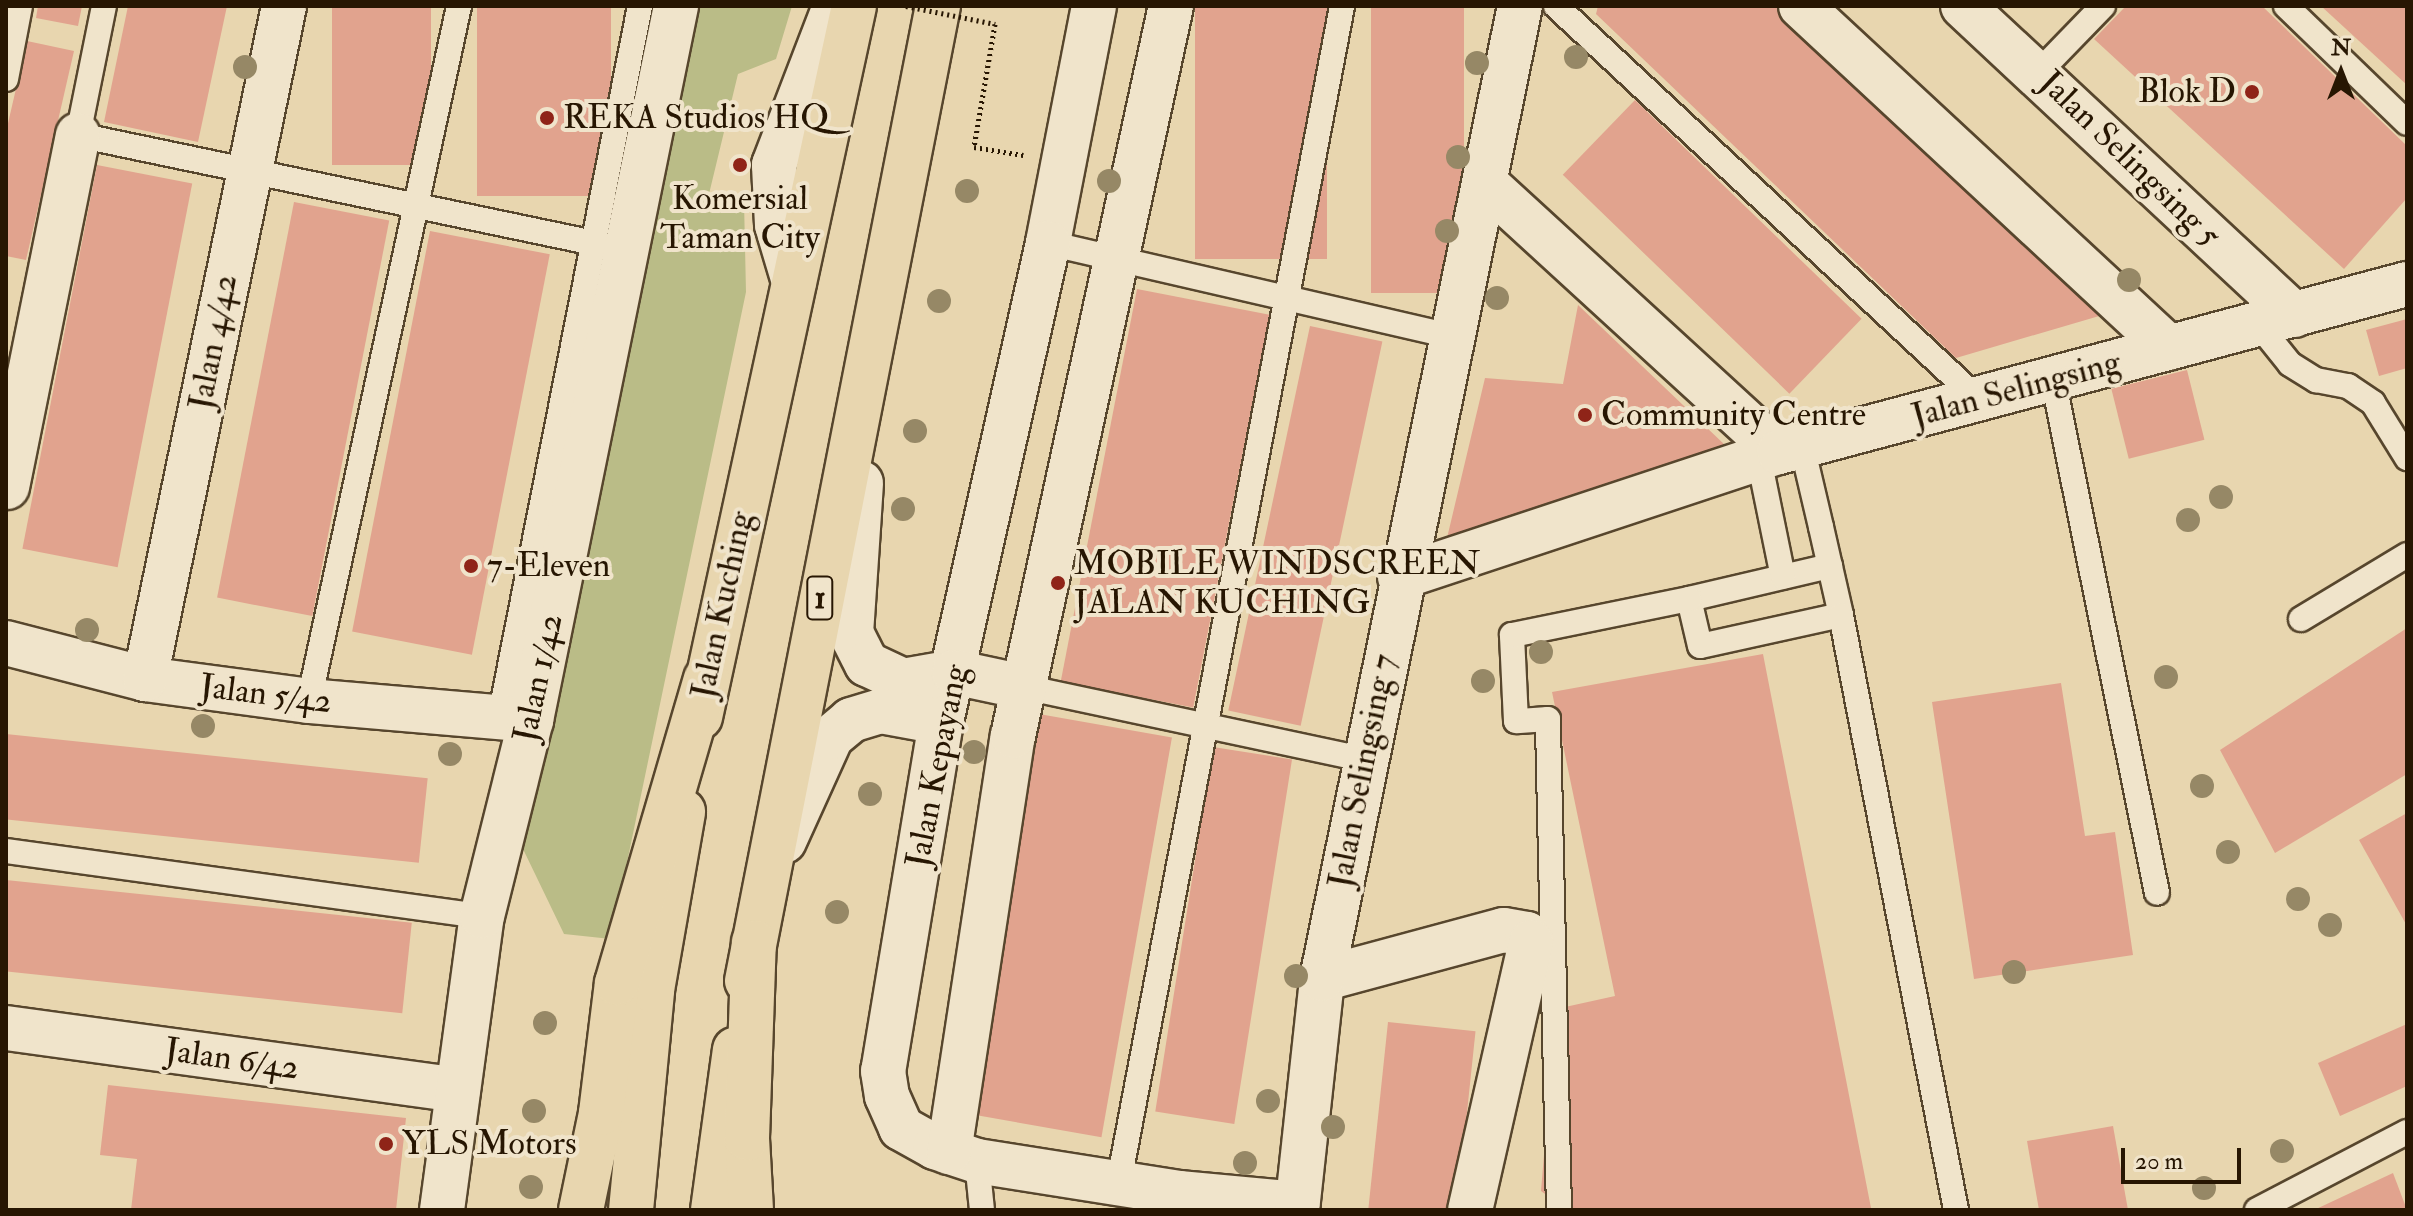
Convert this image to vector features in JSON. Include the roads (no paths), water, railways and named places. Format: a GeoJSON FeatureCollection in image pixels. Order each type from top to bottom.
{"type":"FeatureCollection","features":[{"type":"Feature","properties":{"kind":"highway","name":"Jalan Kuching"},"geometry":{"type":"LineString","coordinates":[[631,1210],[652,990],[706,679],[854,6]]}},
{"type":"Feature","properties":{"kind":"highway","name":"1"},"geometry":{"type":"LineString","coordinates":[[713,1210],[764,888],[938,6]]}},
{"type":"Feature","properties":{"kind":"highway"},"geometry":{"type":"LineString","coordinates":[[581,1210],[601,1113],[617,983],[706,679]]}},
{"type":"Feature","properties":{"kind":"highway"},"geometry":{"type":"LineString","coordinates":[[751,1210],[747,1138],[754,942]]}},
{"type":"Feature","properties":{"kind":"street","name":"Jalan 4/42"},"geometry":{"type":"LineString","coordinates":[[145,679],[284,6]]}},
{"type":"Feature","properties":{"kind":"street","name":"Jalan 1/42"},"geometry":{"type":"LineString","coordinates":[[442,1210],[482,916],[516,718],[612,246],[676,6]]}},
{"type":"Feature","properties":{"kind":"street"},"geometry":{"type":"LineString","coordinates":[[794,282],[777,225],[774,165],[835,6]]}},
{"type":"Feature","properties":{"kind":"street","name":"Jalan Kepayang"},"geometry":{"type":"LineString","coordinates":[[1094,6],[1048,243],[941,722],[883,1071],[901,1128],[963,1156],[1119,1181],[1179,1202],[1297,1207]]}},
{"type":"Feature","properties":{"kind":"street"},"geometry":{"type":"LineString","coordinates":[[963,1156],[1024,687],[1119,260],[1171,6]]}},
{"type":"Feature","properties":{"kind":"street","name":"Jalan Selingsing 7"},"geometry":{"type":"LineString","coordinates":[[1297,1207],[1322,979],[1400,577],[1520,6]]}},
{"type":"Feature","properties":{"kind":"street"},"geometry":{"type":"LineString","coordinates":[[1801,6],[2169,348]]}},
{"type":"Feature","properties":{"kind":"street","name":"Jalan Selingsing 5"},"geometry":{"type":"LineString","coordinates":[[1963,6],[2039,72],[2276,319]]}},
{"type":"Feature","properties":{"kind":"street"},"geometry":{"type":"LineString","coordinates":[[7,487],[78,135]]}},
{"type":"Feature","properties":{"kind":"street"},"geometry":{"type":"LineString","coordinates":[[1485,183],[1780,453]]}},
{"type":"Feature","properties":{"kind":"street","name":"Jalan Selingsing"},"geometry":{"type":"LineString","coordinates":[[1400,577],[1780,453],[2407,284]]}},
{"type":"Feature","properties":{"kind":"street"},"geometry":{"type":"LineString","coordinates":[[876,309],[851,633],[867,664],[893,679],[954,672],[1024,687]]}},
{"type":"Feature","properties":{"kind":"street","name":"Jalan 5/42"},"geometry":{"type":"LineString","coordinates":[[6,643],[145,679],[309,701],[516,718]]}},
{"type":"Feature","properties":{"kind":"street"},"geometry":{"type":"LineString","coordinates":[[764,888],[831,737],[865,712],[941,722]]}},
{"type":"Feature","properties":{"kind":"street"},"geometry":{"type":"LineString","coordinates":[[1322,979],[1504,930],[1527,934],[1531,942],[1470,1210]]}},
{"type":"Feature","properties":{"kind":"street","name":"Jalan 6/42"},"geometry":{"type":"LineString","coordinates":[[6,1028],[458,1090]]}},
{"type":"Feature","properties":{"kind":"lane"},"geometry":{"type":"LineString","coordinates":[[6,79],[20,6]]}},
{"type":"Feature","properties":{"kind":"lane"},"geometry":{"type":"LineString","coordinates":[[104,6],[78,135],[612,246],[640,6]]}},
{"type":"Feature","properties":{"kind":"lane"},"geometry":{"type":"LineString","coordinates":[[309,701],[459,6]]}},
{"type":"Feature","properties":{"kind":"lane"},"geometry":{"type":"LineString","coordinates":[[1119,1181],[1208,725],[1342,6]]}},
{"type":"Feature","properties":{"kind":"lane"},"geometry":{"type":"LineString","coordinates":[[1556,6],[1978,399]]}},
{"type":"Feature","properties":{"kind":"lane"},"geometry":{"type":"LineString","coordinates":[[2039,72],[2103,6]]}},
{"type":"Feature","properties":{"kind":"lane"},"geometry":{"type":"LineString","coordinates":[[2286,6],[2407,123]]}},
{"type":"Feature","properties":{"kind":"lane"},"geometry":{"type":"LineString","coordinates":[[1048,243],[1450,336]]}},
{"type":"Feature","properties":{"kind":"lane"},"geometry":{"type":"LineString","coordinates":[[2276,319],[2290,364],[2316,380],[2348,386],[2373,403],[2407,458]]}},
{"type":"Feature","properties":{"kind":"lane"},"geometry":{"type":"LineString","coordinates":[[2053,379],[2157,893]]}},
{"type":"Feature","properties":{"kind":"lane"},"geometry":{"type":"LineString","coordinates":[[1780,453],[1830,566],[1956,1210]]}},
{"type":"Feature","properties":{"kind":"lane"},"geometry":{"type":"LineString","coordinates":[[1780,453],[1783,577]]}},
{"type":"Feature","properties":{"kind":"lane"},"geometry":{"type":"LineString","coordinates":[[2301,619],[2407,555]]}},
{"type":"Feature","properties":{"kind":"lane"},"geometry":{"type":"LineString","coordinates":[[1559,1210],[1548,719],[1516,721],[1512,635],[1830,566]]}},
{"type":"Feature","properties":{"kind":"lane"},"geometry":{"type":"LineString","coordinates":[[1689,599],[1700,646],[1841,615]]}},
{"type":"Feature","properties":{"kind":"lane"},"geometry":{"type":"LineString","coordinates":[[1024,687],[1363,759]]}},
{"type":"Feature","properties":{"kind":"lane"},"geometry":{"type":"LineString","coordinates":[[6,851],[482,916]]}},
{"type":"Feature","properties":{"kind":"lane"},"geometry":{"type":"LineString","coordinates":[[2257,1210],[2407,1132]]}},
{"type":"Feature","properties":{"kind":"lane"},"geometry":{"type":"LineString","coordinates":[[963,1156],[982,1210]]}},
{"type":"Feature","properties":{"kind":"place","name":"Blok D"},"geometry":{"type":"Point","coordinates":[2252,92]}},
{"type":"Feature","properties":{"kind":"place","name":"REKA Studios HQ"},"geometry":{"type":"Point","coordinates":[547,118]}},
{"type":"Feature","properties":{"kind":"place","name":"Komersial Taman City"},"geometry":{"type":"Point","coordinates":[740,165]}},
{"type":"Feature","properties":{"kind":"place","name":"Community Centre"},"geometry":{"type":"Point","coordinates":[1585,415]}},
{"type":"Feature","properties":{"kind":"place","name":"7-Eleven"},"geometry":{"type":"Point","coordinates":[471,566]}},
{"type":"Feature","properties":{"kind":"place","name":"MOBILE WINDSCREEN JALAN KUCHING"},"geometry":{"type":"Point","coordinates":[1058,583]}},
{"type":"Feature","properties":{"kind":"place","name":"YLS Motors"},"geometry":{"type":"Point","coordinates":[386,1144]}}]}
